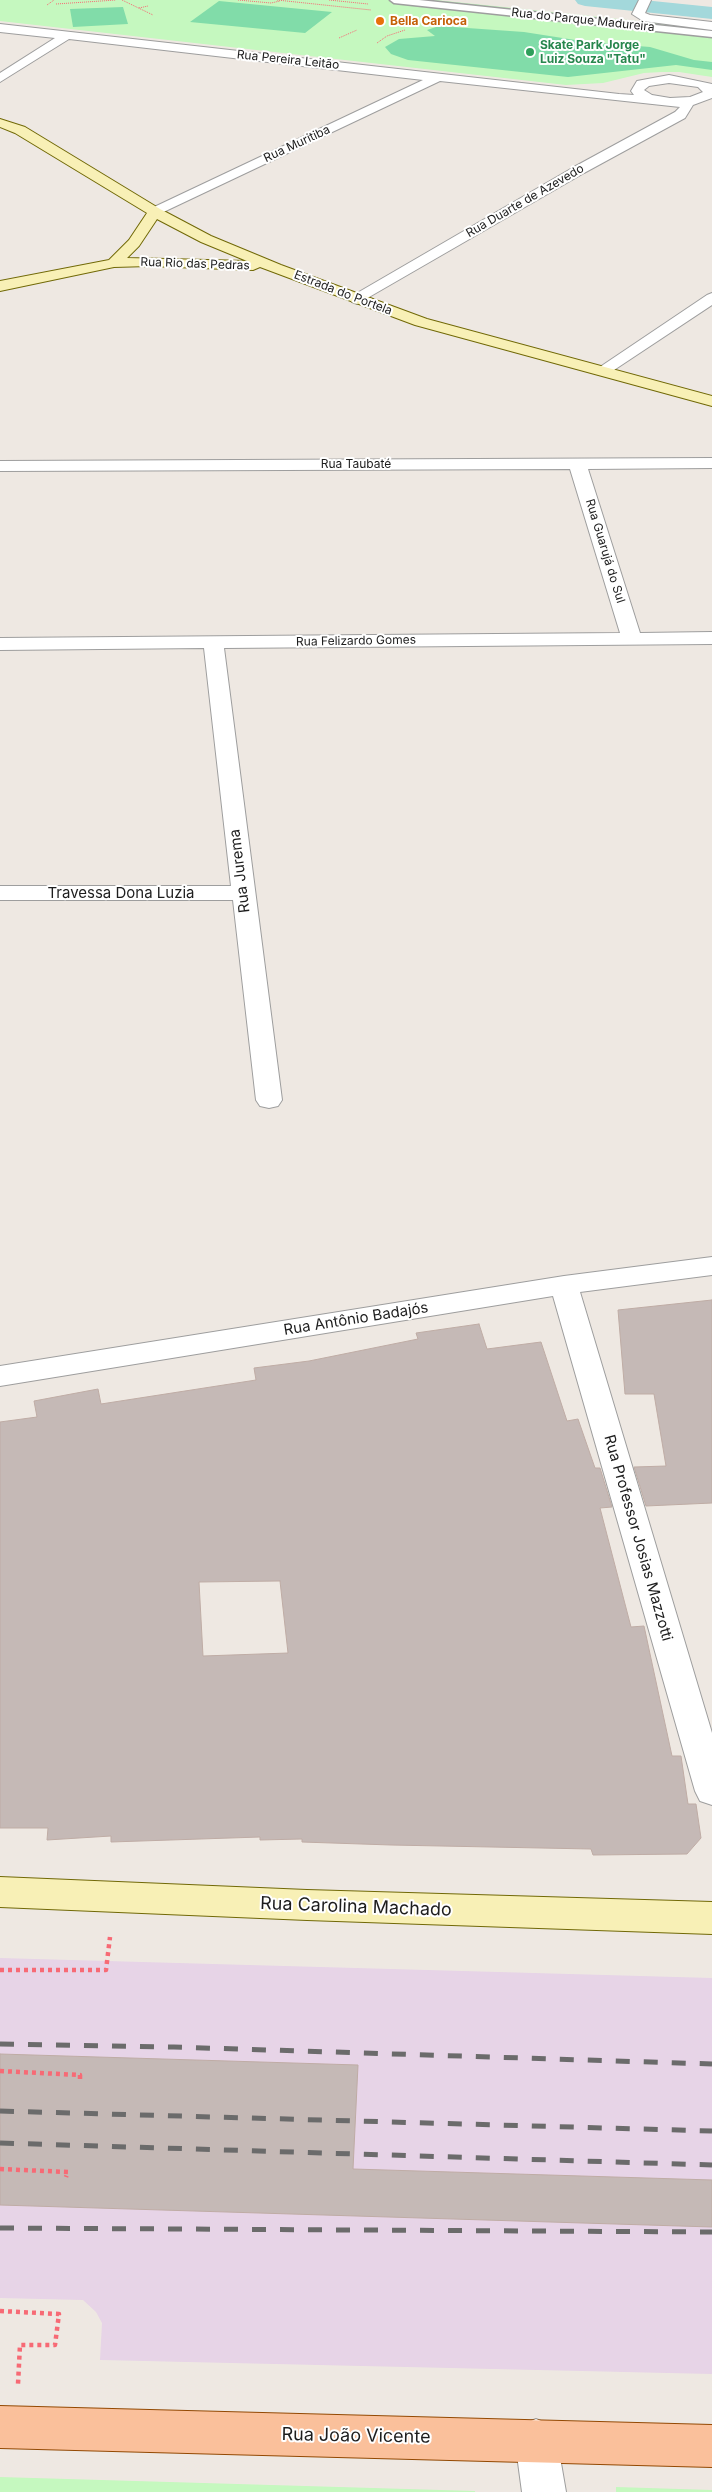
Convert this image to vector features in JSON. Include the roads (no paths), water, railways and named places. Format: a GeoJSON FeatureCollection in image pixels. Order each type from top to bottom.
{"type":"FeatureCollection","features":[{"type":"Feature","properties":{"kind":"main road","name":"Estrada do Portela"},"geometry":{"type":"LineString","coordinates":[[0,122],[20,130],[155,212],[206,240],[276,268],[421,322],[712,401]]}},
{"type":"Feature","properties":{"kind":"main road","name":"Rua Rio das Pedras"},"geometry":{"type":"LineString","coordinates":[[114,263],[134,243],[155,212]]}},
{"type":"Feature","properties":{"kind":"main road","name":"Rua Rio das Pedras"},"geometry":{"type":"LineString","coordinates":[[0,286],[114,263],[166,262],[276,268]]}},
{"type":"Feature","properties":{"kind":"main road","name":"Rua Carolina Machado"},"geometry":{"type":"LineString","coordinates":[[0,1892],[288,1905],[712,1918]]}},
{"type":"Feature","properties":{"kind":"main road","name":"Rua João Vicente"},"geometry":{"type":"LineString","coordinates":[[8,2427],[712,2446]]}},
{"type":"Feature","properties":{"kind":"street"},"geometry":{"type":"LineString","coordinates":[[645,0],[638,14],[647,18],[712,26]]}},
{"type":"Feature","properties":{"kind":"street","name":"Rua Pereira Leitão"},"geometry":{"type":"LineString","coordinates":[[0,28],[619,98],[682,102],[707,96],[711,90],[701,84],[675,79],[648,82],[637,88],[577,92]]}},
{"type":"Feature","properties":{"kind":"street"},"geometry":{"type":"LineString","coordinates":[[0,78],[68,35]]}},
{"type":"Feature","properties":{"kind":"street","name":"Rua Muritiba"},"geometry":{"type":"LineString","coordinates":[[155,212],[439,77]]}},
{"type":"Feature","properties":{"kind":"street"},"geometry":{"type":"LineString","coordinates":[[637,88],[641,95],[657,100]]}},
{"type":"Feature","properties":{"kind":"street","name":"Rua Duarte de Azevedo"},"geometry":{"type":"LineString","coordinates":[[357,299],[579,170],[680,115],[687,106],[682,102]]}},
{"type":"Feature","properties":{"kind":"street"},"geometry":{"type":"LineString","coordinates":[[602,371],[712,298]]}},
{"type":"Feature","properties":{"kind":"street","name":"Rua Guarujá do Sul"},"geometry":{"type":"LineString","coordinates":[[577,463],[632,639]]}},
{"type":"Feature","properties":{"kind":"street","name":"Rua Taubaté"},"geometry":{"type":"LineString","coordinates":[[0,466],[712,463]]}},
{"type":"Feature","properties":{"kind":"street","name":"Rua Felizardo Gomes"},"geometry":{"type":"LineString","coordinates":[[0,644],[712,638]]}},
{"type":"Feature","properties":{"kind":"street","name":"Rua Jurema"},"geometry":{"type":"LineString","coordinates":[[212,643],[269,1100]]}},
{"type":"Feature","properties":{"kind":"street","name":"Travessa Dona Luzia"},"geometry":{"type":"LineString","coordinates":[[0,893],[242,893]]}},
{"type":"Feature","properties":{"kind":"street","name":"Rua Antônio Badajós"},"geometry":{"type":"LineString","coordinates":[[0,1376],[564,1285],[712,1266]]}},
{"type":"Feature","properties":{"kind":"street","name":"Rua Professor Josias Mazzotti"},"geometry":{"type":"LineString","coordinates":[[564,1285],[712,1791]]}},
{"type":"Feature","properties":{"kind":"street"},"geometry":{"type":"LineString","coordinates":[[536,2440],[544,2492]]}},
{"type":"Feature","properties":{"kind":"lane","name":"Rua do Parque Madureira"},"geometry":{"type":"LineString","coordinates":[[394,0],[712,34]]}},
{"type":"Feature","properties":{"kind":"waterway"},"geometry":{"type":"LineString","coordinates":[[585,0],[712,13]]}},
{"type":"Feature","properties":{"kind":"railway"},"geometry":{"type":"LineString","coordinates":[[0,2044],[174,2047],[712,2064]]}},
{"type":"Feature","properties":{"kind":"railway"},"geometry":{"type":"LineString","coordinates":[[0,2111],[712,2131]]}},
{"type":"Feature","properties":{"kind":"railway"},"geometry":{"type":"LineString","coordinates":[[0,2143],[712,2165]]}},
{"type":"Feature","properties":{"kind":"railway"},"geometry":{"type":"LineString","coordinates":[[0,2228],[712,2232]]}},
{"type":"Feature","properties":{"kind":"place","name":"Bella Carioca"},"geometry":{"type":"Point","coordinates":[380,21]}},
{"type":"Feature","properties":{"kind":"place","name":"Skate Park Jorge Luiz Souza \"Tatu\""},"geometry":{"type":"Point","coordinates":[530,52]}}]}
